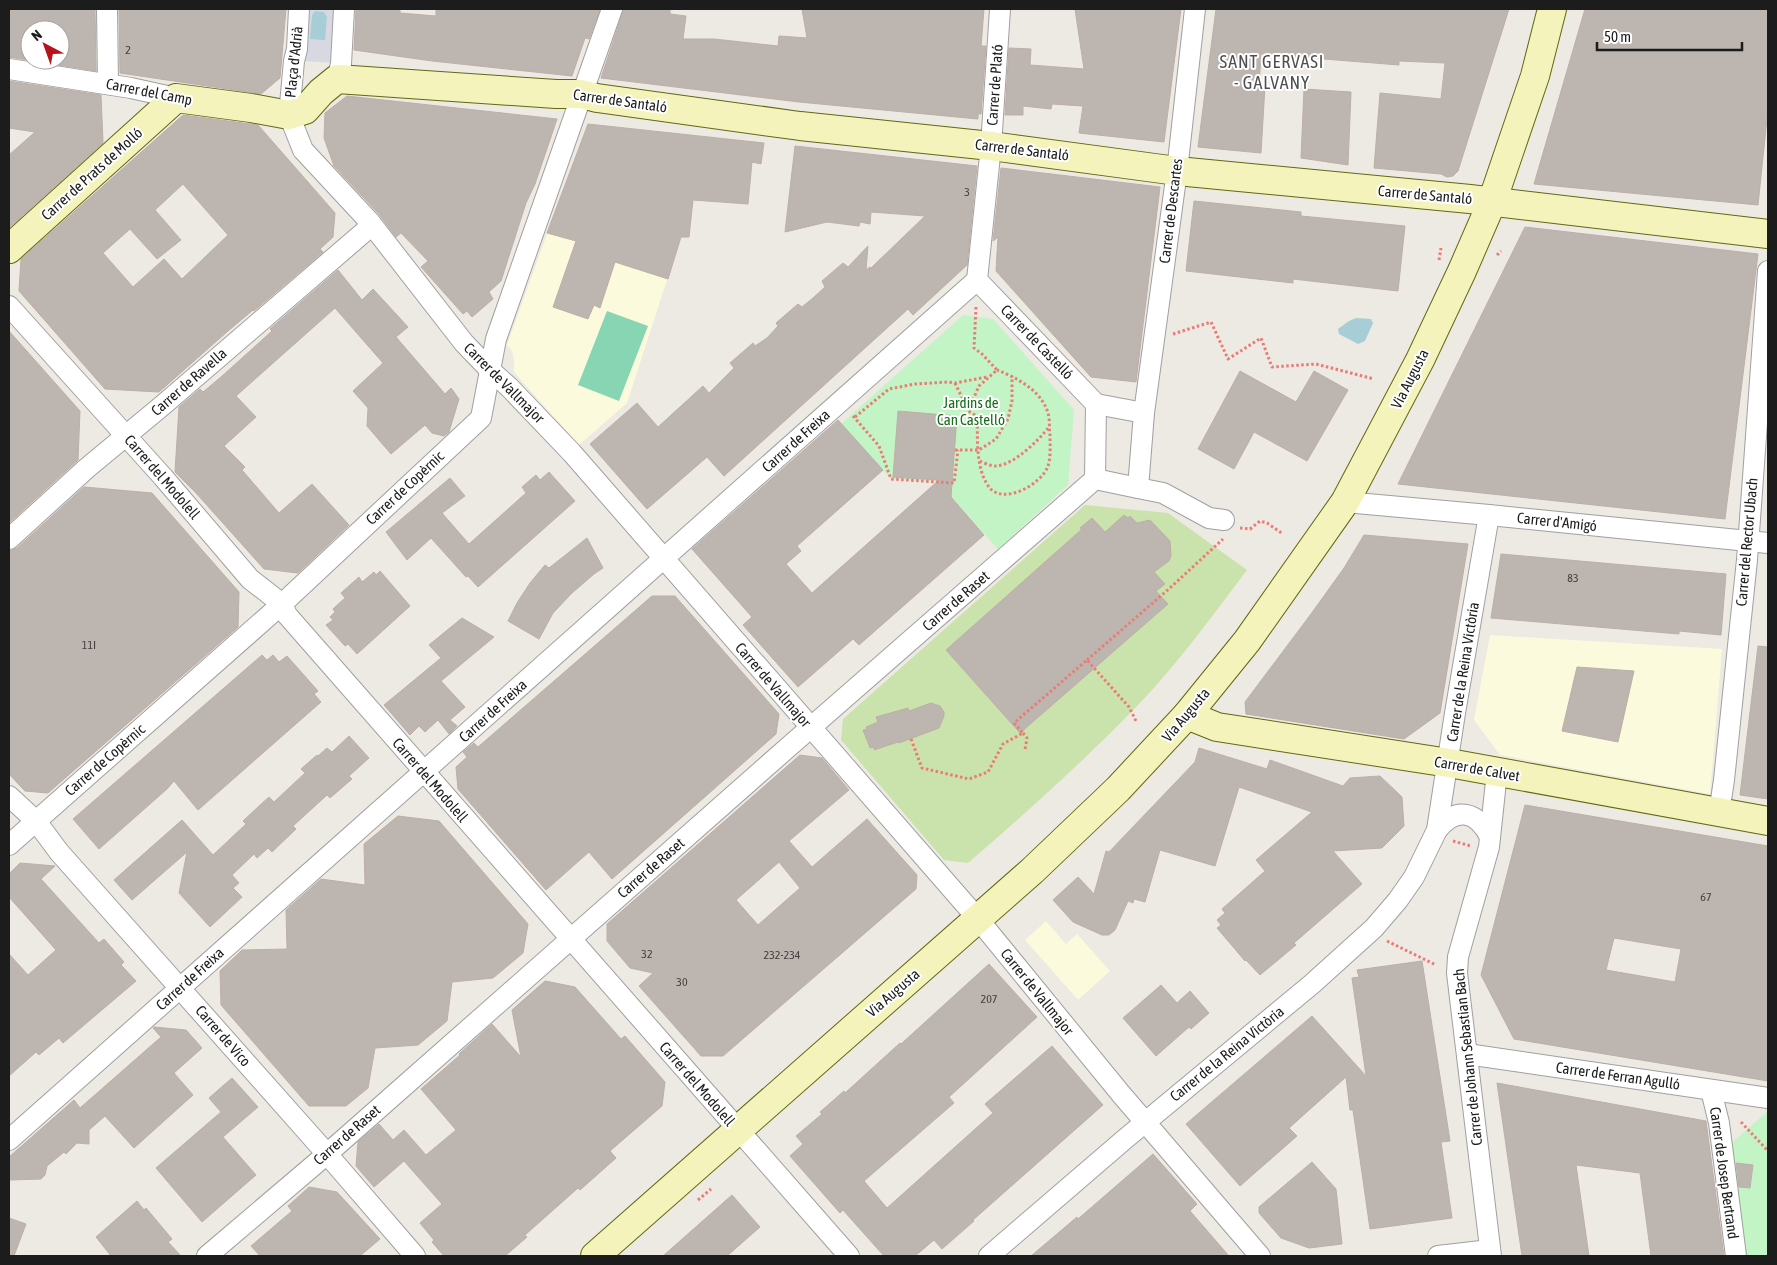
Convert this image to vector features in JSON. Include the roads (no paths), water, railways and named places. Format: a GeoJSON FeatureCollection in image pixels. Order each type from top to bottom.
{"type":"FeatureCollection","features":[{"type":"Feature","properties":{"kind":"street"},"geometry":{"type":"LineString","coordinates":[[107,9],[108,84]]}},
{"type":"Feature","properties":{"kind":"street","name":"Plaça d'Adrià"},"geometry":{"type":"LineString","coordinates":[[289,115],[300,9]]}},
{"type":"Feature","properties":{"kind":"street"},"geometry":{"type":"LineString","coordinates":[[289,115],[305,110],[321,92],[337,79],[341,64],[344,9]]}},
{"type":"Feature","properties":{"kind":"street","name":"Carrer de Copèrnic"},"geometry":{"type":"LineString","coordinates":[[9,845],[282,604],[481,418],[496,339],[612,9]]}},
{"type":"Feature","properties":{"kind":"street","name":"Carrer de Plató"},"geometry":{"type":"LineString","coordinates":[[977,280],[991,146],[1000,9]]}},
{"type":"Feature","properties":{"kind":"street","name":"Carrer de Descartes"},"geometry":{"type":"LineString","coordinates":[[1138,488],[1144,413],[1177,170],[1195,9]]}},
{"type":"Feature","properties":{"kind":"street","name":"Via Augusta"},"geometry":{"type":"LineString","coordinates":[[595,1256],[978,919],[1087,820],[1147,759],[1247,641],[1345,502],[1420,360],[1492,202],[1535,76],[1552,9]]}},
{"type":"Feature","properties":{"kind":"street","name":"Carrer del Camp"},"geometry":{"type":"LineString","coordinates":[[9,69],[108,84],[176,98],[289,115]]}},
{"type":"Feature","properties":{"kind":"street","name":"Carrer de Santaló"},"geometry":{"type":"LineString","coordinates":[[337,79],[556,94],[581,94],[597,98],[800,126],[991,146],[1177,170],[1492,202],[1768,234]]}},
{"type":"Feature","properties":{"kind":"street","name":"Carrer de Prats de Molló"},"geometry":{"type":"LineString","coordinates":[[9,249],[176,98]]}},
{"type":"Feature","properties":{"kind":"street","name":"Carrer de Vallmajor"},"geometry":{"type":"LineString","coordinates":[[289,115],[303,150],[369,221],[464,343],[572,453],[664,558],[978,919],[1145,1122],[1260,1256]]}},
{"type":"Feature","properties":{"kind":"street","name":"Carrer de Ravella"},"geometry":{"type":"LineString","coordinates":[[9,539],[87,468],[371,226]]}},
{"type":"Feature","properties":{"kind":"street","name":"Carrer del Rector Ubach"},"geometry":{"type":"LineString","coordinates":[[1719,813],[1733,694],[1747,541],[1768,271]]}},
{"type":"Feature","properties":{"kind":"street","name":"Carrer de Castelló"},"geometry":{"type":"LineString","coordinates":[[977,280],[1096,404]]}},
{"type":"Feature","properties":{"kind":"street","name":"Carrer de Freixa"},"geometry":{"type":"LineString","coordinates":[[9,1140],[977,280]]}},
{"type":"Feature","properties":{"kind":"street","name":"Carrer del Modolell"},"geometry":{"type":"LineString","coordinates":[[9,306],[126,436],[250,579],[282,604],[287,615],[424,773],[849,1256]]}},
{"type":"Feature","properties":{"kind":"street"},"geometry":{"type":"LineString","coordinates":[[1144,413],[1096,404],[1095,479],[1163,493],[1230,527]]}},
{"type":"Feature","properties":{"kind":"street","name":"Carrer de Raset"},"geometry":{"type":"LineString","coordinates":[[207,1256],[327,1154],[1095,479]]}},
{"type":"Feature","properties":{"kind":"street","name":"Carrer d'Amigó"},"geometry":{"type":"LineString","coordinates":[[1345,502],[1768,543]]}},
{"type":"Feature","properties":{"kind":"street","name":"Carrer de la Reina Victòria"},"geometry":{"type":"LineString","coordinates":[[1444,835],[1455,713],[1489,515]]}},
{"type":"Feature","properties":{"kind":"street","name":"Carrer de Calvet"},"geometry":{"type":"LineString","coordinates":[[1187,714],[1217,727],[1497,772],[1768,821]]}},
{"type":"Feature","properties":{"kind":"street","name":"Carrer de Johann Sebastian Bach"},"geometry":{"type":"LineString","coordinates":[[1490,1253],[1457,973],[1458,957],[1490,837],[1497,772]]}},
{"type":"Feature","properties":{"kind":"street","name":"Carrer de Vico"},"geometry":{"type":"LineString","coordinates":[[9,796],[36,821],[59,852],[415,1256]]}},
{"type":"Feature","properties":{"kind":"street","name":"Carrer de la Reina Victòria"},"geometry":{"type":"LineString","coordinates":[[989,1256],[1145,1122],[1312,984],[1374,928],[1398,900],[1444,835],[1452,816],[1466,814],[1480,821],[1490,837]]}},
{"type":"Feature","properties":{"kind":"street","name":"Carrer de Ferran Agulló"},"geometry":{"type":"LineString","coordinates":[[1467,1054],[1768,1098]]}},
{"type":"Feature","properties":{"kind":"street","name":"Carrer de Josep Bertrand"},"geometry":{"type":"LineString","coordinates":[[1711,1090],[1719,1123],[1736,1256]]}},
{"type":"Feature","properties":{"kind":"street"},"geometry":{"type":"LineString","coordinates":[[1438,1256],[1490,1253]]}},
{"type":"Feature","properties":{"kind":"water"},"geometry":{"type":"Polygon","coordinates":[[[315,11],[324,12],[327,17],[325,40],[310,39],[312,15],[315,11]]]}},
{"type":"Feature","properties":{"kind":"water"},"geometry":{"type":"Polygon","coordinates":[[[1356,318],[1371,319],[1373,323],[1365,341],[1358,344],[1339,334],[1338,329],[1356,318]]]}},
{"type":"Feature","properties":{"kind":"district","name":"SANT GERVASI - GALVANY"},"geometry":{"type":"Point","coordinates":[1272,72]}},
{"type":"Feature","properties":{"kind":"park label","name":"Jardins de Can Castelló"},"geometry":{"type":"Point","coordinates":[971,412]}}]}
